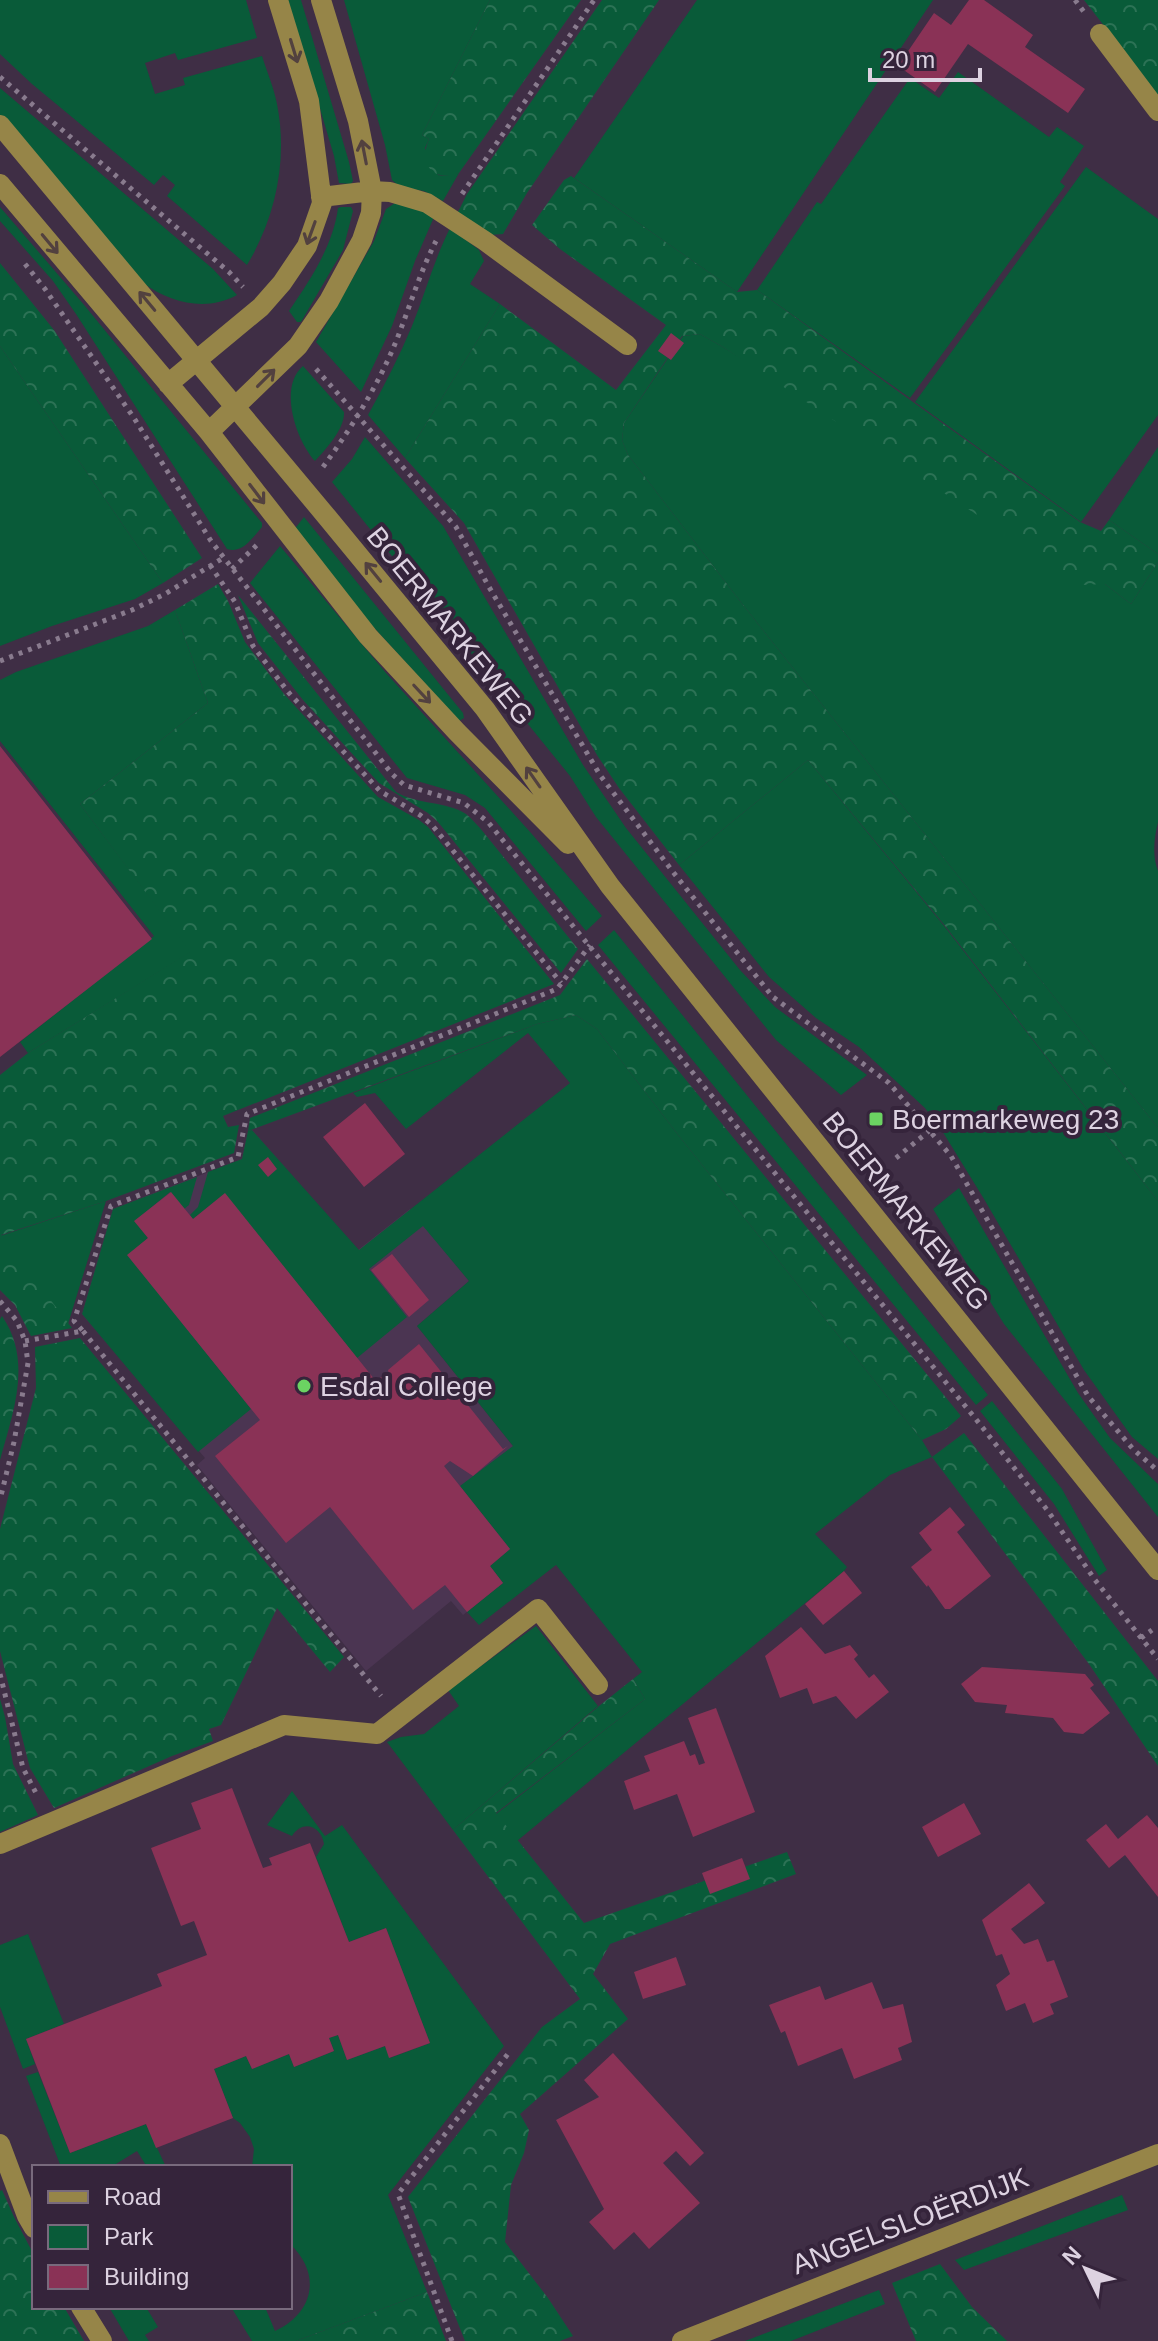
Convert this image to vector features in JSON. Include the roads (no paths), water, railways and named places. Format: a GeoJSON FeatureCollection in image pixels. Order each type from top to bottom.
{"type":"FeatureCollection","features":[{"type":"Feature","properties":{"kind":"street"},"geometry":{"type":"LineString","coordinates":[[168,384],[261,307],[282,283],[307,246],[322,203],[309,101],[278,0]]}},
{"type":"Feature","properties":{"kind":"street"},"geometry":{"type":"LineString","coordinates":[[209,432],[298,346],[329,301],[362,240],[371,213],[372,191],[358,121],[321,0]]}},
{"type":"Feature","properties":{"kind":"street"},"geometry":{"type":"LineString","coordinates":[[1100,34],[1158,111]]}},
{"type":"Feature","properties":{"kind":"street","name":"BOERMARKEWEG"},"geometry":{"type":"LineString","coordinates":[[0,125],[485,709],[610,886],[1158,1570]]}},
{"type":"Feature","properties":{"kind":"street","name":"BOERMARKEWEG"},"geometry":{"type":"LineString","coordinates":[[0,184],[209,432],[368,636],[457,732],[610,886]]}},
{"type":"Feature","properties":{"kind":"street"},"geometry":{"type":"LineString","coordinates":[[321,197],[372,191],[407,196],[427,203],[627,345]]}},
{"type":"Feature","properties":{"kind":"street"},"geometry":{"type":"LineString","coordinates":[[0,1844],[284,1725],[377,1734],[538,1609],[598,1685]]}},
{"type":"Feature","properties":{"kind":"street"},"geometry":{"type":"LineString","coordinates":[[0,2144],[32,2225]]}},
{"type":"Feature","properties":{"kind":"street","name":"ANGELSLOËRDIJK"},"geometry":{"type":"LineString","coordinates":[[682,2341],[1158,2154]]}},
{"type":"Feature","properties":{"kind":"street"},"geometry":{"type":"LineString","coordinates":[[82,2309],[102,2341]]}},
{"type":"Feature","properties":{"kind":"place","name":"Boermarkeweg 23"},"geometry":{"type":"Point","coordinates":[876,1119]}},
{"type":"Feature","properties":{"kind":"place","name":"Esdal College"},"geometry":{"type":"Point","coordinates":[304,1386]}}]}
